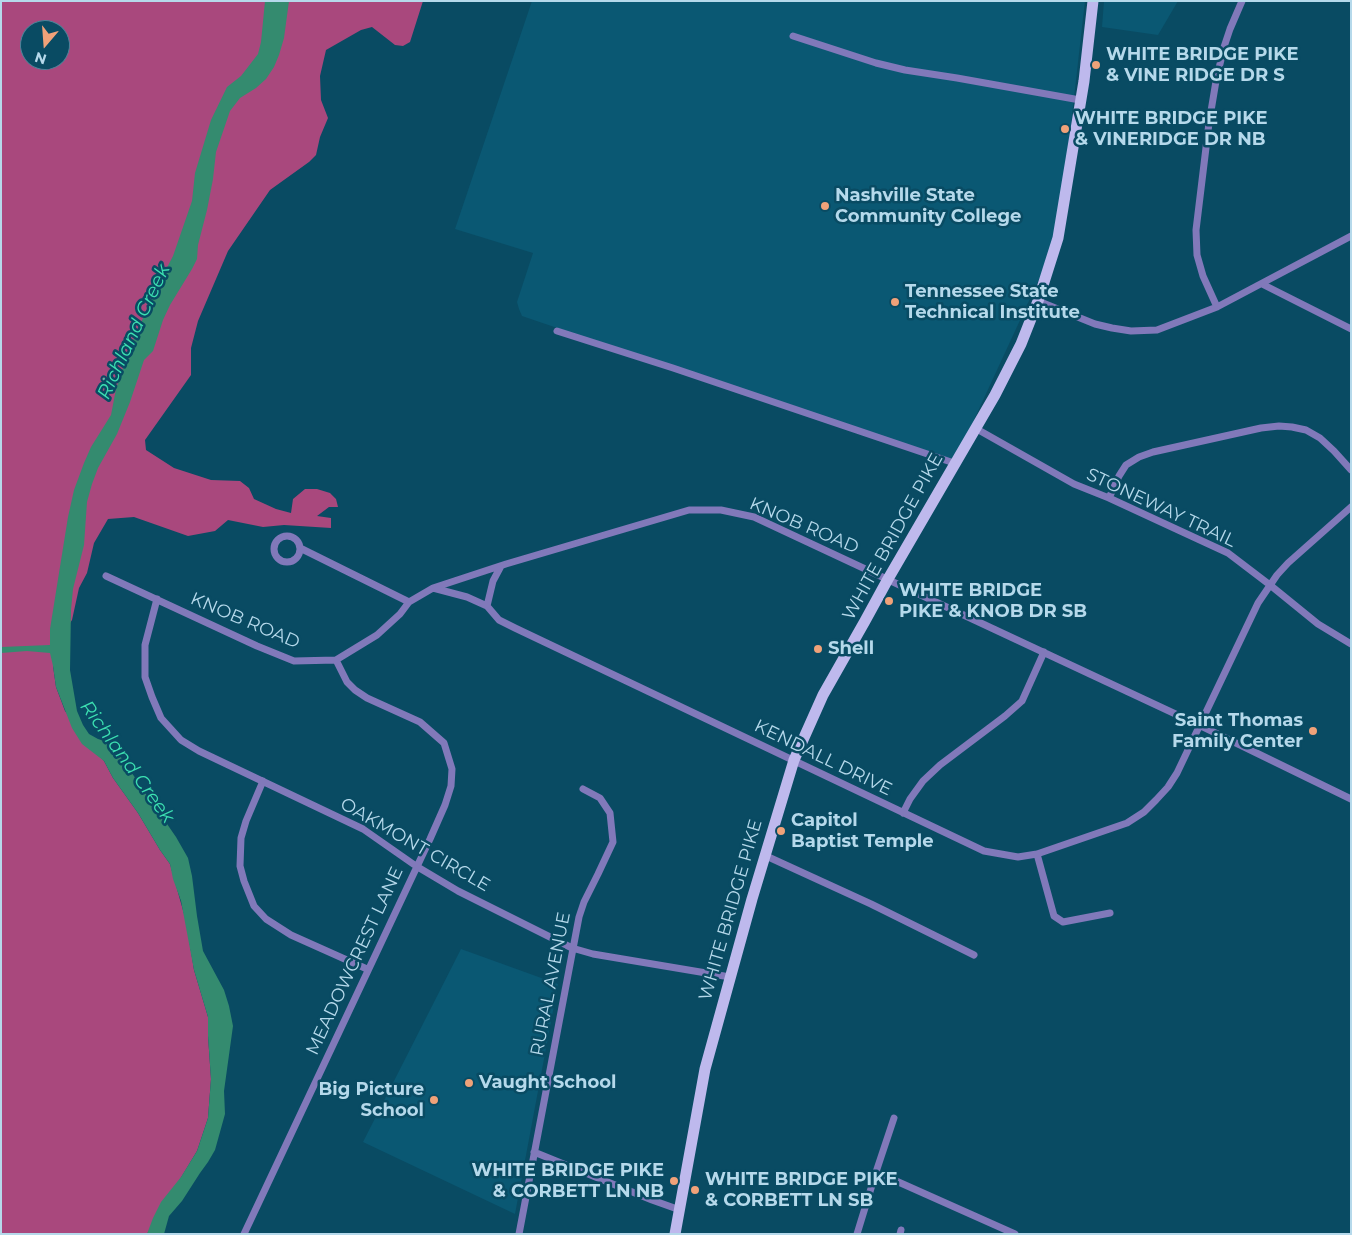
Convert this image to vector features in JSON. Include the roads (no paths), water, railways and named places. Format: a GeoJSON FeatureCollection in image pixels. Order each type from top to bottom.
{"type":"FeatureCollection","features":[{"type":"Feature","properties":{"kind":"main road","name":"WHITE BRIDGE PIKE"},"geometry":{"type":"LineString","coordinates":[[675,1234],[705,1069],[764,855],[794,760],[823,695],[954,463],[995,395],[1021,344],[1038,301],[1058,238],[1080,100],[1093,1]]}},
{"type":"Feature","properties":{"kind":"street"},"geometry":{"type":"LineString","coordinates":[[1217,307],[1197,255],[1196,230],[1216,81],[1230,28],[1242,1]]}},
{"type":"Feature","properties":{"kind":"street"},"geometry":{"type":"LineString","coordinates":[[793,36],[876,63],[905,70],[1080,100]]}},
{"type":"Feature","properties":{"kind":"street"},"geometry":{"type":"LineString","coordinates":[[1038,301],[1095,324],[1132,331],[1157,330],[1217,307],[1351,236]]}},
{"type":"Feature","properties":{"kind":"street"},"geometry":{"type":"LineString","coordinates":[[1262,284],[1351,329]]}},
{"type":"Feature","properties":{"kind":"street"},"geometry":{"type":"LineString","coordinates":[[557,331],[665,365],[954,463]]}},
{"type":"Feature","properties":{"kind":"street"},"geometry":{"type":"LineString","coordinates":[[1109,498],[1126,465],[1139,457],[1153,452],[1252,430],[1279,426],[1292,426],[1306,430],[1320,438],[1351,470]]}},
{"type":"Feature","properties":{"kind":"street","name":"STONEWAY TRAIL"},"geometry":{"type":"LineString","coordinates":[[975,428],[1074,484],[1109,498],[1228,553],[1318,624],[1351,644]]}},
{"type":"Feature","properties":{"kind":"street","name":"KENDALL DRIVE"},"geometry":{"type":"LineString","coordinates":[[433,588],[467,597],[487,606],[499,620],[515,628],[984,851],[1018,857],[1037,854],[1127,823],[1144,812],[1168,788],[1177,773],[1258,603],[1277,575],[1288,563],[1351,507]]}},
{"type":"Feature","properties":{"kind":"street","name":"KNOB ROAD"},"geometry":{"type":"LineString","coordinates":[[106,576],[257,646],[294,661],[336,660],[377,635],[400,614],[409,602],[433,588],[689,510],[721,510],[754,517],[1199,725],[1351,800]]}},
{"type":"Feature","properties":{"kind":"street"},"geometry":{"type":"LineString","coordinates":[[300,548],[409,602]]}},
{"type":"Feature","properties":{"kind":"street"},"geometry":{"type":"LineString","coordinates":[[487,606],[493,581],[501,566]]}},
{"type":"Feature","properties":{"kind":"street","name":"OAKMONT CIRCLE"},"geometry":{"type":"LineString","coordinates":[[157,600],[145,645],[145,677],[162,718],[181,740],[363,829],[416,866],[458,891],[572,948],[593,954],[730,977]]}},
{"type":"Feature","properties":{"kind":"street"},"geometry":{"type":"LineString","coordinates":[[903,813],[923,781],[940,765],[1022,701],[1044,652]]}},
{"type":"Feature","properties":{"kind":"street","name":"MEADOWCREST LANE"},"geometry":{"type":"LineString","coordinates":[[244,1234],[445,805],[451,786],[452,769],[444,743],[420,722],[367,698],[355,690],[347,682],[336,660]]}},
{"type":"Feature","properties":{"kind":"street"},"geometry":{"type":"LineString","coordinates":[[263,781],[241,838],[240,866],[254,906],[266,919],[291,935],[368,970]]}},
{"type":"Feature","properties":{"kind":"street","name":"RURAL AVENUE"},"geometry":{"type":"LineString","coordinates":[[519,1234],[579,917],[584,902],[613,842],[610,813],[600,798],[583,789]]}},
{"type":"Feature","properties":{"kind":"street"},"geometry":{"type":"LineString","coordinates":[[1037,854],[1054,916],[1063,922],[1110,913]]}},
{"type":"Feature","properties":{"kind":"street"},"geometry":{"type":"LineString","coordinates":[[764,855],[871,904],[974,955]]}},
{"type":"Feature","properties":{"kind":"street"},"geometry":{"type":"LineString","coordinates":[[857,1234],[894,1118]]}},
{"type":"Feature","properties":{"kind":"street"},"geometry":{"type":"LineString","coordinates":[[534,1152],[680,1210]]}},
{"type":"Feature","properties":{"kind":"street"},"geometry":{"type":"LineString","coordinates":[[876,1172],[1015,1234]]}},
{"type":"Feature","properties":{"kind":"place","name":"WHITE BRIDGE PIKE & VINE RIDGE DR S"},"geometry":{"type":"Point","coordinates":[1096,65]}},
{"type":"Feature","properties":{"kind":"place","name":"WHITE BRIDGE PIKE & VINERIDGE DR NB"},"geometry":{"type":"Point","coordinates":[1065,129]}},
{"type":"Feature","properties":{"kind":"place","name":"Nashville State Community College"},"geometry":{"type":"Point","coordinates":[825,206]}},
{"type":"Feature","properties":{"kind":"place","name":"Tennessee State Technical Institute"},"geometry":{"type":"Point","coordinates":[895,302]}},
{"type":"Feature","properties":{"kind":"place","name":"WHITE BRIDGE PIKE & KNOB DR SB"},"geometry":{"type":"Point","coordinates":[889,601]}},
{"type":"Feature","properties":{"kind":"place","name":"Shell"},"geometry":{"type":"Point","coordinates":[818,649]}},
{"type":"Feature","properties":{"kind":"place","name":"Saint Thomas Family Center"},"geometry":{"type":"Point","coordinates":[1313,731]}},
{"type":"Feature","properties":{"kind":"place","name":"Capitol Baptist Temple"},"geometry":{"type":"Point","coordinates":[781,831]}},
{"type":"Feature","properties":{"kind":"place","name":"Vaught School"},"geometry":{"type":"Point","coordinates":[469,1083]}},
{"type":"Feature","properties":{"kind":"place","name":"Big Picture School"},"geometry":{"type":"Point","coordinates":[434,1100]}},
{"type":"Feature","properties":{"kind":"place","name":"WHITE BRIDGE PIKE & CORBETT LN NB"},"geometry":{"type":"Point","coordinates":[674,1181]}},
{"type":"Feature","properties":{"kind":"place","name":"WHITE BRIDGE PIKE & CORBETT LN SB"},"geometry":{"type":"Point","coordinates":[695,1190]}},
{"type":"Feature","properties":{"kind":"water label","name":"Richland Creek"},"geometry":{"type":"Point","coordinates":[134,332]}},
{"type":"Feature","properties":{"kind":"water label","name":"Richland Creek"},"geometry":{"type":"Point","coordinates":[127,762]}}]}
